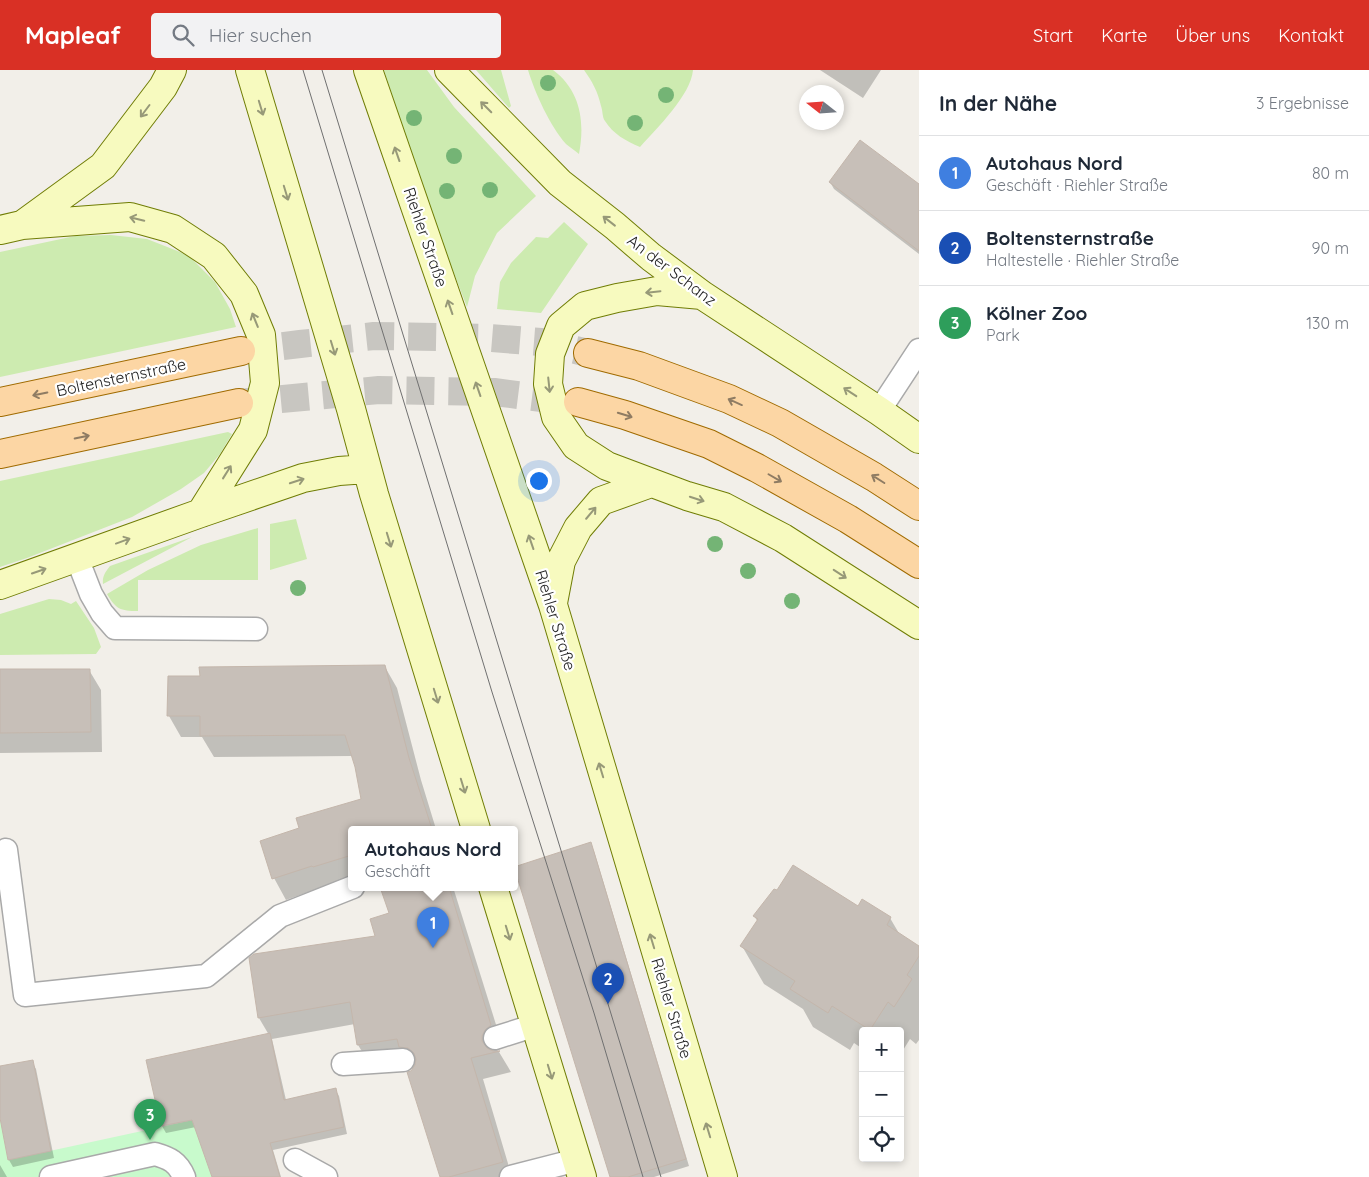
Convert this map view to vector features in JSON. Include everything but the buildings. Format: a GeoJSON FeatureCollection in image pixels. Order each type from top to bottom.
{"type":"FeatureCollection","features":[{"type":"Feature","properties":{"kind":"main road"},"geometry":{"type":"LineString","coordinates":[[11,228],[103,166],[163,87],[172,70]]}},
{"type":"Feature","properties":{"kind":"main road"},"geometry":{"type":"LineString","coordinates":[[250,70],[475,826]]}},
{"type":"Feature","properties":{"kind":"main road","name":"Riehler Straße"},"geometry":{"type":"LineString","coordinates":[[368,70],[553,605],[722,1177]]}},
{"type":"Feature","properties":{"kind":"main road","name":"An der Schanz"},"geometry":{"type":"LineString","coordinates":[[449,70],[560,183],[651,257],[702,295],[919,439]]}},
{"type":"Feature","properties":{"kind":"main road"},"geometry":{"type":"LineString","coordinates":[[11,228],[130,217],[174,229],[214,256],[244,294],[261,335],[265,383],[253,430],[201,513]]}},
{"type":"Feature","properties":{"kind":"main road"},"geometry":{"type":"LineString","coordinates":[[702,295],[658,291],[617,298],[585,306],[561,326],[550,354],[548,384],[556,417],[576,446],[607,466],[724,507],[783,538],[919,625]]}},
{"type":"Feature","properties":{"kind":"main road","name":"Boltensternstraße"},"geometry":{"type":"LineString","coordinates":[[0,402],[241,352]]}},
{"type":"Feature","properties":{"kind":"main road"},"geometry":{"type":"LineString","coordinates":[[588,353],[639,366],[729,399],[780,422],[874,477],[919,506]]}},
{"type":"Feature","properties":{"kind":"main road"},"geometry":{"type":"LineString","coordinates":[[578,402],[625,415],[708,444],[756,468],[839,515],[919,564]]}},
{"type":"Feature","properties":{"kind":"main road"},"geometry":{"type":"LineString","coordinates":[[0,454],[239,404]]}},
{"type":"Feature","properties":{"kind":"main road"},"geometry":{"type":"LineString","coordinates":[[0,585],[303,478],[339,471],[368,469]]}},
{"type":"Feature","properties":{"kind":"main road"},"geometry":{"type":"LineString","coordinates":[[553,605],[561,562],[578,528],[601,501],[651,483]]}},
{"type":"Feature","properties":{"kind":"main road"},"geometry":{"type":"LineString","coordinates":[[494,891],[579,1168]]}},
{"type":"Feature","properties":{"kind":"lane"},"geometry":{"type":"LineString","coordinates":[[879,411],[919,350]]}},
{"type":"Feature","properties":{"kind":"lane"},"geometry":{"type":"LineString","coordinates":[[77,558],[91,594],[102,612],[116,628],[256,629]]}},
{"type":"Feature","properties":{"kind":"lane"},"geometry":{"type":"LineString","coordinates":[[6,850],[25,995],[206,976],[280,916],[348,889]]}},
{"type":"Feature","properties":{"kind":"lane"},"geometry":{"type":"LineString","coordinates":[[496,1038],[536,1025]]}},
{"type":"Feature","properties":{"kind":"lane"},"geometry":{"type":"LineString","coordinates":[[343,1064],[403,1060]]}},
{"type":"Feature","properties":{"kind":"lane"},"geometry":{"type":"LineString","coordinates":[[52,1177],[155,1154],[170,1158],[184,1177]]}},
{"type":"Feature","properties":{"kind":"lane"},"geometry":{"type":"LineString","coordinates":[[295,1160],[326,1177]]}},
{"type":"Feature","properties":{"kind":"lane"},"geometry":{"type":"LineString","coordinates":[[511,1177],[579,1168]]}},
{"type":"Feature","properties":{"kind":"green space"},"geometry":{"type":"Polygon","coordinates":[[[384,70],[427,70],[454,107],[536,196],[497,233],[475,276],[467,307],[426,201],[384,70]]]}},
{"type":"Feature","properties":{"kind":"green space"},"geometry":{"type":"Polygon","coordinates":[[[476,70],[501,70],[511,106],[509,108],[476,70]]]}},
{"type":"Feature","properties":{"kind":"green space"},"geometry":{"type":"Polygon","coordinates":[[[528,70],[553,70],[570,87],[579,108],[581,119],[579,154],[566,144],[554,128],[539,99],[528,70]]]}},
{"type":"Feature","properties":{"kind":"green space"},"geometry":{"type":"Polygon","coordinates":[[[584,70],[693,70],[691,80],[680,100],[640,147],[620,137],[608,126],[603,118],[602,108],[596,91],[584,70]]]}},
{"type":"Feature","properties":{"kind":"green space"},"geometry":{"type":"Polygon","coordinates":[[[564,222],[588,244],[541,313],[497,309],[500,282],[511,263],[536,237],[548,238],[564,222]]]}},
{"type":"Feature","properties":{"kind":"green space"},"geometry":{"type":"Polygon","coordinates":[[[111,235],[147,239],[191,258],[215,282],[230,309],[236,327],[0,377],[0,252],[75,236],[111,235]]]}},
{"type":"Feature","properties":{"kind":"green space"},"geometry":{"type":"Polygon","coordinates":[[[228,432],[232,434],[220,454],[204,473],[181,489],[132,517],[0,567],[0,481],[228,432]]]}},
{"type":"Feature","properties":{"kind":"green space"},"geometry":{"type":"Polygon","coordinates":[[[296,519],[307,559],[270,570],[270,524],[296,519]]]}},
{"type":"Feature","properties":{"kind":"green space"},"geometry":{"type":"Polygon","coordinates":[[[258,528],[258,580],[138,580],[138,611],[119,608],[107,594],[148,570],[201,545],[258,528]]]}},
{"type":"Feature","properties":{"kind":"green space"},"geometry":{"type":"Polygon","coordinates":[[[192,537],[103,584],[104,576],[110,566],[192,537]]]}},
{"type":"Feature","properties":{"kind":"green space"},"geometry":{"type":"Polygon","coordinates":[[[49,599],[61,600],[71,604],[76,601],[94,628],[101,647],[96,654],[0,655],[0,614],[49,599]]]}},
{"type":"Feature","properties":{"kind":"green space"},"geometry":{"type":"Polygon","coordinates":[[[0,1117],[8,1160],[193,1120],[212,1177],[0,1177],[0,1117]]]}},
{"type":"Feature","properties":{"kind":"tunnel"},"geometry":{"type":"LineString","coordinates":[[241,351],[374,336],[491,338],[541,342],[588,353]]}},
{"type":"Feature","properties":{"kind":"tunnel"},"geometry":{"type":"LineString","coordinates":[[239,403],[379,390],[494,392],[574,402]]}},
{"type":"Feature","properties":{"kind":"tram line"},"geometry":{"type":"LineString","coordinates":[[303,70],[492,692],[594,1013],[643,1177]]}},
{"type":"Feature","properties":{"kind":"tram line"},"geometry":{"type":"LineString","coordinates":[[322,70],[661,1177]]}},
{"type":"Feature","properties":{"kind":"place","name":"Autohaus Nord"},"geometry":{"type":"Point","coordinates":[433,948]}},
{"type":"Feature","properties":{"kind":"place","name":"Boltensternstraße"},"geometry":{"type":"Point","coordinates":[608,1004]}},
{"type":"Feature","properties":{"kind":"place","name":"Kölner Zoo"},"geometry":{"type":"Point","coordinates":[150,1140]}}]}
